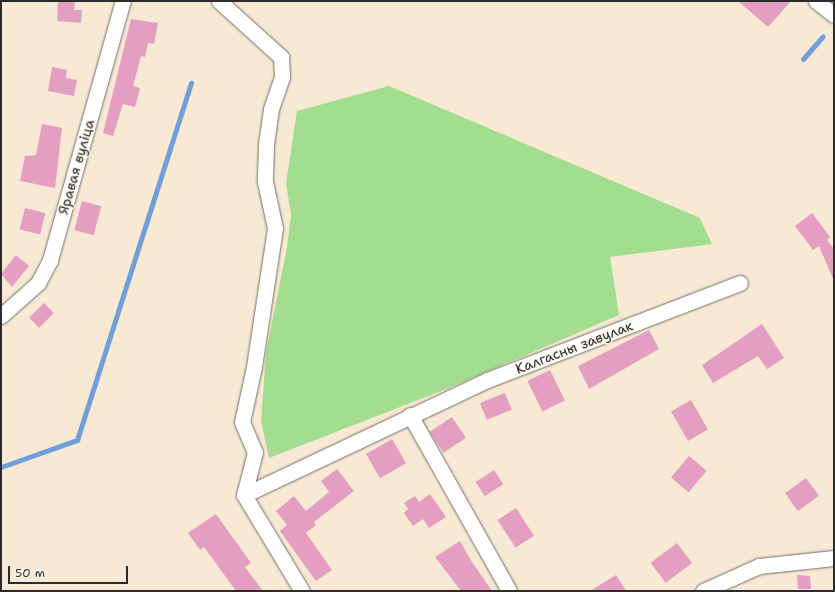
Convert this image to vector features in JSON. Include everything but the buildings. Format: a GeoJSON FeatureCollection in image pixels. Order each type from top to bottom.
{"type":"FeatureCollection","features":[{"type":"Feature","properties":{"kind":"street","name":"Яравая вуліца"},"geometry":{"type":"LineString","coordinates":[[1,316],[38,283],[50,260],[123,1]]}},
{"type":"Feature","properties":{"kind":"street"},"geometry":{"type":"LineString","coordinates":[[220,1],[281,57],[282,77],[271,109],[266,146],[265,182],[275,228],[254,367],[242,422],[255,452],[244,495],[302,591]]}},
{"type":"Feature","properties":{"kind":"street"},"geometry":{"type":"LineString","coordinates":[[816,1],[834,15]]}},
{"type":"Feature","properties":{"kind":"street","name":"Калгасны завулак"},"geometry":{"type":"LineString","coordinates":[[244,495],[410,414],[487,380],[740,283]]}},
{"type":"Feature","properties":{"kind":"street"},"geometry":{"type":"LineString","coordinates":[[410,414],[509,591]]}},
{"type":"Feature","properties":{"kind":"street"},"geometry":{"type":"LineString","coordinates":[[703,591],[759,566],[834,558]]}},
{"type":"Feature","properties":{"kind":"green space"},"geometry":{"type":"Polygon","coordinates":[[[389,86],[700,218],[712,244],[610,257],[619,315],[449,388],[269,458],[261,421],[266,353],[287,247],[291,215],[286,183],[297,111],[389,86]]]}},
{"type":"Feature","properties":{"kind":"waterway"},"geometry":{"type":"LineString","coordinates":[[803,59],[823,36]]}},
{"type":"Feature","properties":{"kind":"waterway"},"geometry":{"type":"LineString","coordinates":[[1,467],[77,440],[191,83]]}}]}
